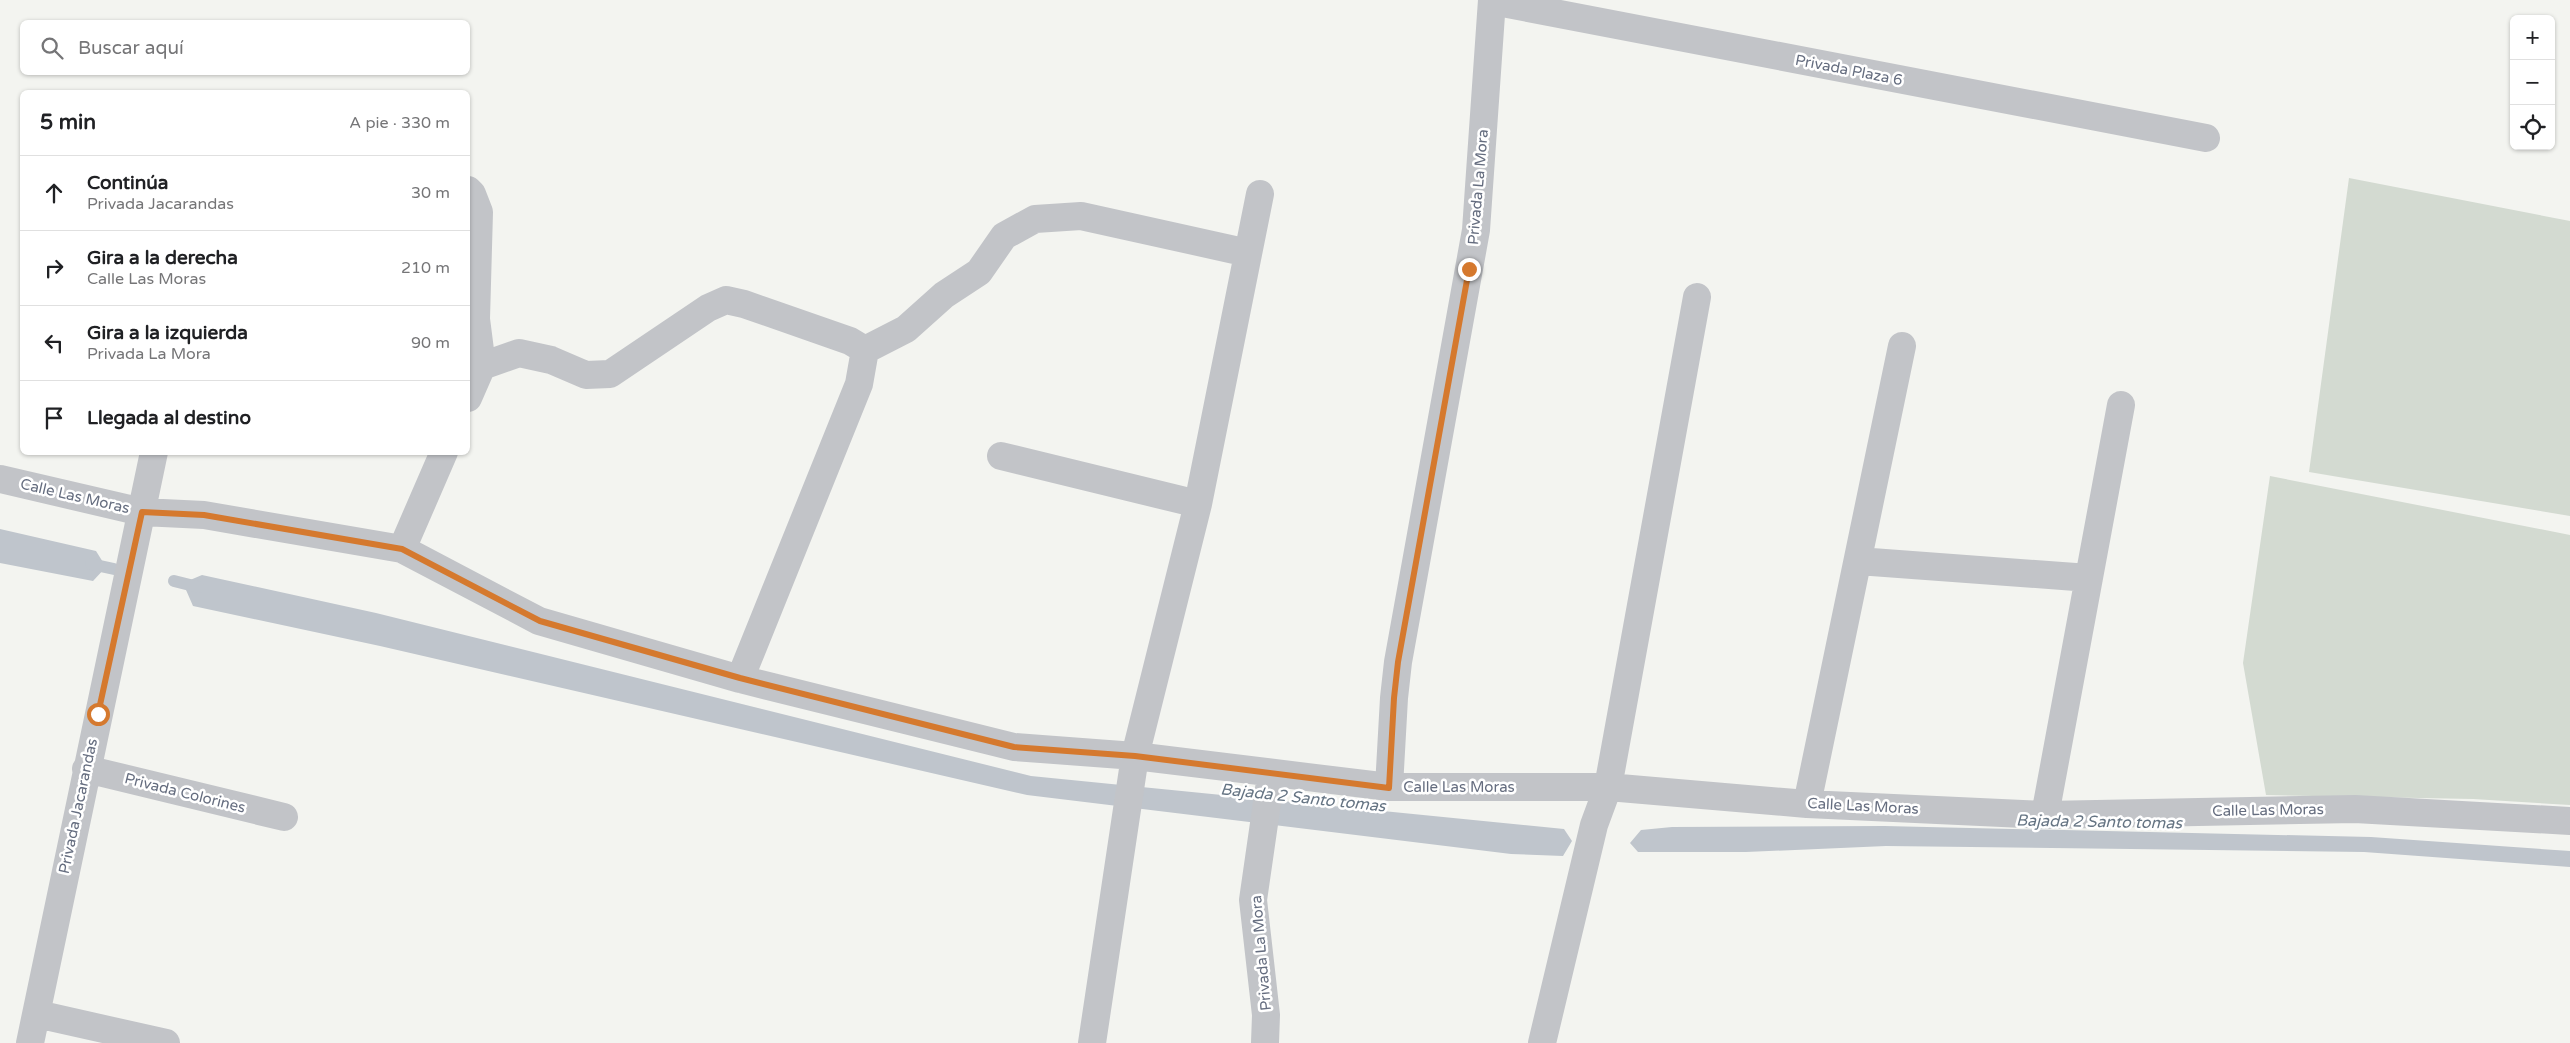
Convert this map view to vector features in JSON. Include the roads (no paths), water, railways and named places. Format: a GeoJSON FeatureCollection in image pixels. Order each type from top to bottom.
{"type":"FeatureCollection","features":[{"type":"Feature","properties":{"kind":"street","name":"Privada Plaza 6"},"geometry":{"type":"LineString","coordinates":[[1492,1],[2206,138]]}},
{"type":"Feature","properties":{"kind":"street","name":"Privada La Mora"},"geometry":{"type":"LineString","coordinates":[[1389,788],[1398,662],[1476,230],[1492,1]]}},
{"type":"Feature","properties":{"kind":"street"},"geometry":{"type":"LineString","coordinates":[[470,192],[479,212],[476,319],[482,366],[470,393]]}},
{"type":"Feature","properties":{"kind":"street"},"geometry":{"type":"LineString","coordinates":[[1092,1043],[1135,756],[1198,504],[1260,194]]}},
{"type":"Feature","properties":{"kind":"street"},"geometry":{"type":"LineString","coordinates":[[865,350],[906,329],[944,295],[979,272],[1004,236],[1035,219],[1081,216],[1248,253]]}},
{"type":"Feature","properties":{"kind":"street"},"geometry":{"type":"LineString","coordinates":[[1542,1043],[1594,825],[1608,787],[1697,297]]}},
{"type":"Feature","properties":{"kind":"street"},"geometry":{"type":"LineString","coordinates":[[482,366],[518,353],[551,360],[586,375],[610,374],[708,308],[726,300],[744,304],[850,341],[865,350]]}},
{"type":"Feature","properties":{"kind":"street"},"geometry":{"type":"LineString","coordinates":[[1807,804],[1902,346]]}},
{"type":"Feature","properties":{"kind":"street"},"geometry":{"type":"LineString","coordinates":[[740,678],[859,384],[865,350]]}},
{"type":"Feature","properties":{"kind":"street"},"geometry":{"type":"LineString","coordinates":[[2045,814],[2121,405]]}},
{"type":"Feature","properties":{"kind":"street","name":"Privada Jacarandas"},"geometry":{"type":"LineString","coordinates":[[30,1043],[153,455]]}},
{"type":"Feature","properties":{"kind":"street"},"geometry":{"type":"LineString","coordinates":[[402,549],[443,455]]}},
{"type":"Feature","properties":{"kind":"street"},"geometry":{"type":"LineString","coordinates":[[1001,456],[1198,504]]}},
{"type":"Feature","properties":{"kind":"street","name":"Calle Las Moras"},"geometry":{"type":"LineString","coordinates":[[0,479],[142,512],[204,515],[402,549],[540,621],[740,678],[1014,747],[1135,756],[1272,775],[1389,788],[1608,787],[1807,804],[2045,814],[2355,808],[2570,821]]}},
{"type":"Feature","properties":{"kind":"street"},"geometry":{"type":"LineString","coordinates":[[1858,561],[2089,578]]}},
{"type":"Feature","properties":{"kind":"street","name":"Privada Colorines"},"geometry":{"type":"LineString","coordinates":[[86,769],[284,817]]}},
{"type":"Feature","properties":{"kind":"street","name":"Privada La Mora"},"geometry":{"type":"LineString","coordinates":[[1265,1043],[1266,1015],[1253,900],[1272,775]]}},
{"type":"Feature","properties":{"kind":"street"},"geometry":{"type":"LineString","coordinates":[[37,1014],[166,1043]]}},
{"type":"Feature","properties":{"kind":"waterway"},"geometry":{"type":"LineString","coordinates":[[91,564],[114,569]]}},
{"type":"Feature","properties":{"kind":"waterway"},"geometry":{"type":"LineString","coordinates":[[174,581],[198,587]]}},
{"type":"Feature","properties":{"kind":"water label","name":"Bajada 2 Santo tomas"},"geometry":{"type":"Point","coordinates":[1303,798]}},
{"type":"Feature","properties":{"kind":"water label","name":"Bajada 2 Santo tomas"},"geometry":{"type":"Point","coordinates":[2099,822]}}]}
